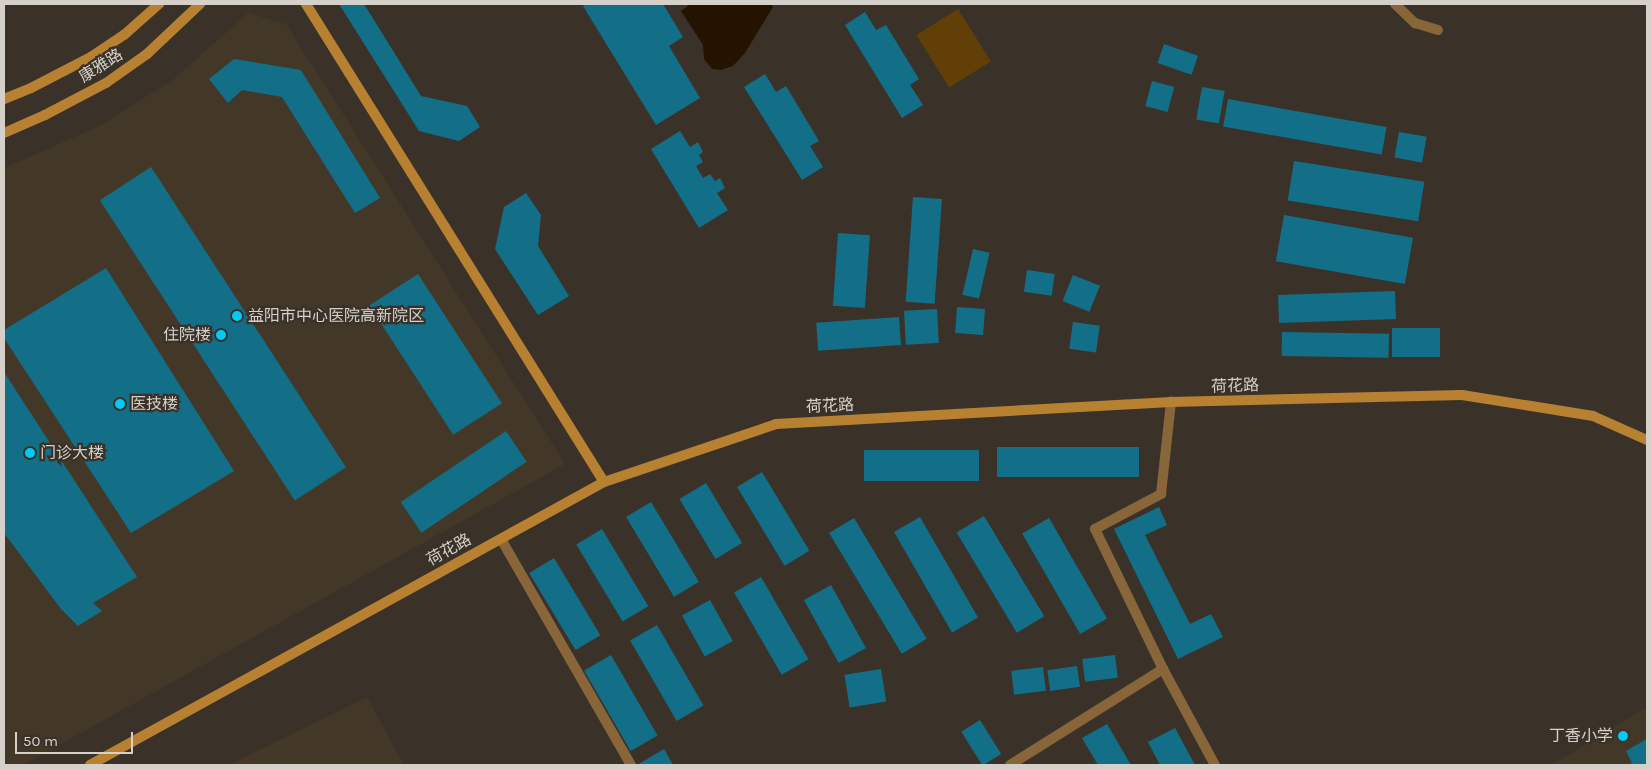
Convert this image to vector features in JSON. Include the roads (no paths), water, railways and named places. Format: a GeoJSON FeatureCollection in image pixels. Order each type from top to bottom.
{"type":"FeatureCollection","features":[{"type":"Feature","properties":{"kind":"street","name":"康雅路"},"geometry":{"type":"LineString","coordinates":[[4,99],[31,88],[91,57],[124,35],[159,4]]}},
{"type":"Feature","properties":{"kind":"street","name":"康雅路"},"geometry":{"type":"LineString","coordinates":[[4,133],[45,116],[106,83],[147,54],[200,4]]}},
{"type":"Feature","properties":{"kind":"street"},"geometry":{"type":"LineString","coordinates":[[306,4],[604,482]]}},
{"type":"Feature","properties":{"kind":"street"},"geometry":{"type":"LineString","coordinates":[[1395,4],[1415,23],[1438,30]]}},
{"type":"Feature","properties":{"kind":"street","name":"荷花路"},"geometry":{"type":"LineString","coordinates":[[90,765],[604,482],[776,424],[1172,402],[1462,395],[1593,416],[1647,440]]}},
{"type":"Feature","properties":{"kind":"street"},"geometry":{"type":"LineString","coordinates":[[1172,402],[1161,494],[1095,528],[1163,669],[1215,765]]}},
{"type":"Feature","properties":{"kind":"street"},"geometry":{"type":"LineString","coordinates":[[500,539],[631,765]]}},
{"type":"Feature","properties":{"kind":"street"},"geometry":{"type":"LineString","coordinates":[[1010,765],[1163,669]]}},
{"type":"Feature","properties":{"kind":"place","name":"益阳市中心医院高新院区"},"geometry":{"type":"Point","coordinates":[237,316]}},
{"type":"Feature","properties":{"kind":"place","name":"住院楼"},"geometry":{"type":"Point","coordinates":[221,335]}},
{"type":"Feature","properties":{"kind":"place","name":"医技楼"},"geometry":{"type":"Point","coordinates":[120,404]}},
{"type":"Feature","properties":{"kind":"place","name":"门诊大楼"},"geometry":{"type":"Point","coordinates":[30,453]}},
{"type":"Feature","properties":{"kind":"place","name":"丁香小学"},"geometry":{"type":"Point","coordinates":[1623,736]}}]}
